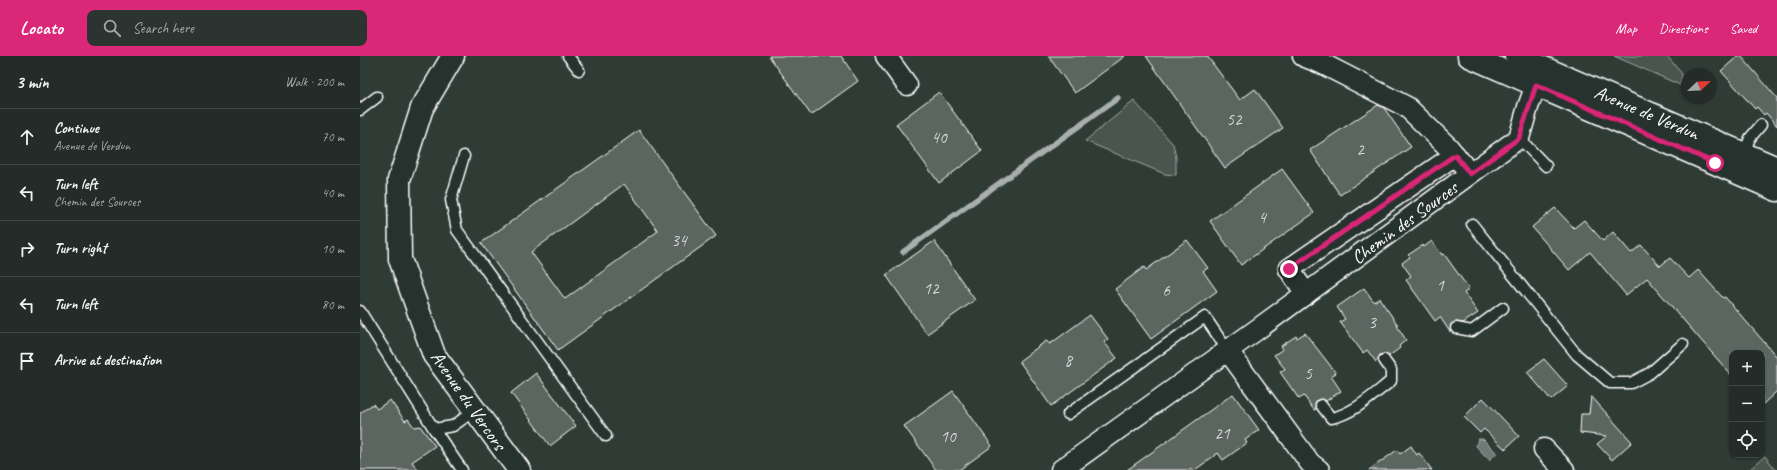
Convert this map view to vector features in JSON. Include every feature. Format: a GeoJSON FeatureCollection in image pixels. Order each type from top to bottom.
{"type":"FeatureCollection","features":[{"type":"Feature","properties":{"kind":"street","name":"Avenue du Vercors"},"geometry":{"type":"LineString","coordinates":[[453,56],[422,108],[399,180],[400,259],[434,355],[519,470]]}},
{"type":"Feature","properties":{"kind":"street"},"geometry":{"type":"LineString","coordinates":[[886,56],[907,85]]}},
{"type":"Feature","properties":{"kind":"street"},"geometry":{"type":"LineString","coordinates":[[1303,56],[1323,64],[1407,107],[1455,155],[1470,174]]}},
{"type":"Feature","properties":{"kind":"street","name":"Avenue de Verdun"},"geometry":{"type":"LineString","coordinates":[[1468,56],[1539,76],[1741,163],[1777,190]]}},
{"type":"Feature","properties":{"kind":"street","name":"Avenue de Verdun"},"geometry":{"type":"LineString","coordinates":[[1516,56],[1539,76]]}},
{"type":"Feature","properties":{"kind":"street"},"geometry":{"type":"LineString","coordinates":[[1519,138],[1539,76]]}},
{"type":"Feature","properties":{"kind":"street","name":"Chemin des Sources"},"geometry":{"type":"LineString","coordinates":[[1061,470],[1228,351],[1519,138]]}},
{"type":"Feature","properties":{"kind":"street"},"geometry":{"type":"LineString","coordinates":[[1306,294],[1289,269],[1455,155]]}},
{"type":"Feature","properties":{"kind":"street","name":"Avenue de Verdun"},"geometry":{"type":"LineString","coordinates":[[1741,163],[1777,168]]}},
{"type":"Feature","properties":{"kind":"street"},"geometry":{"type":"LineString","coordinates":[[1228,351],[1310,463],[1319,470]]}},
{"type":"Feature","properties":{"kind":"street"},"geometry":{"type":"LineString","coordinates":[[1544,449],[1564,470]]}},
{"type":"Feature","properties":{"kind":"lane"},"geometry":{"type":"LineString","coordinates":[[568,56],[579,70]]}},
{"type":"Feature","properties":{"kind":"lane"},"geometry":{"type":"LineString","coordinates":[[360,110],[377,96]]}},
{"type":"Feature","properties":{"kind":"lane"},"geometry":{"type":"LineString","coordinates":[[1741,163],[1750,138],[1761,125]]}},
{"type":"Feature","properties":{"kind":"lane"},"geometry":{"type":"LineString","coordinates":[[1519,138],[1546,166]]}},
{"type":"Feature","properties":{"kind":"lane"},"geometry":{"type":"LineString","coordinates":[[464,156],[451,200],[457,230],[606,436]]}},
{"type":"Feature","properties":{"kind":"lane"},"geometry":{"type":"LineString","coordinates":[[1472,224],[1577,355],[1610,383],[1631,383],[1650,373],[1682,344]]}},
{"type":"Feature","properties":{"kind":"lane"},"geometry":{"type":"LineString","coordinates":[[1456,328],[1472,331],[1503,308]]}},
{"type":"Feature","properties":{"kind":"lane"},"geometry":{"type":"LineString","coordinates":[[360,311],[434,429],[462,470]]}},
{"type":"Feature","properties":{"kind":"lane"},"geometry":{"type":"LineString","coordinates":[[1068,414],[1205,317],[1228,351]]}},
{"type":"Feature","properties":{"kind":"lane"},"geometry":{"type":"LineString","coordinates":[[1320,405],[1331,418],[1342,416],[1368,399],[1391,382],[1392,370],[1384,360]]}},
{"type":"Feature","properties":{"kind":"lane"},"geometry":{"type":"LineString","coordinates":[[434,429],[453,426],[474,411]]}},
{"type":"Feature","properties":{"kind":"shaded area"},"geometry":{"type":"Polygon","coordinates":[[[1614,56],[1667,56],[1681,73],[1680,85],[1614,56]]]}},
{"type":"Feature","properties":{"kind":"shaded area"},"geometry":{"type":"Polygon","coordinates":[[[1134,101],[1173,144],[1176,157],[1176,175],[1165,174],[1085,141],[1134,101]]]}},
{"type":"Feature","properties":{"kind":"shaded area"},"geometry":{"type":"Polygon","coordinates":[[[1478,439],[1483,439],[1497,453],[1489,460],[1476,446],[1478,439]]]}},
{"type":"Feature","properties":{"kind":"shaded area"},"geometry":{"type":"Polygon","coordinates":[[[1765,456],[1776,470],[1749,470],[1763,458],[1765,458],[1765,456]]]}},
{"type":"Feature","properties":{"kind":"building"},"geometry":{"type":"Polygon","coordinates":[[[769,56],[841,56],[858,81],[811,115],[769,56]]]}},
{"type":"Feature","properties":{"kind":"building"},"geometry":{"type":"Polygon","coordinates":[[[1048,56],[1125,56],[1075,93],[1048,56]]]}},
{"type":"Feature","properties":{"kind":"building"},"geometry":{"type":"Polygon","coordinates":[[[1146,56],[1207,56],[1240,100],[1255,89],[1283,128],[1225,168],[1146,56]]]}},
{"type":"Feature","properties":{"kind":"building"},"geometry":{"type":"Polygon","coordinates":[[[1738,56],[1741,56],[1777,98],[1777,126],[1766,113],[1764,115],[1757,107],[1755,109],[1721,71],[1738,56]]]}},
{"type":"Feature","properties":{"kind":"building"},"geometry":{"type":"Polygon","coordinates":[[[939,92],[982,151],[939,183],[896,124],[939,92]]]}},
{"type":"Feature","properties":{"kind":"building"},"geometry":{"type":"Polygon","coordinates":[[[1378,105],[1384,108],[1411,147],[1340,195],[1310,150],[1378,105]]]}},
{"type":"Feature","properties":{"kind":"building"},"geometry":{"type":"Polygon","coordinates":[[[639,130],[716,236],[558,350],[481,243],[639,130]],[[624,184],[531,252],[565,299],[658,231],[624,184]]]}},
{"type":"Feature","properties":{"kind":"building"},"geometry":{"type":"Polygon","coordinates":[[[1282,169],[1314,213],[1241,265],[1210,221],[1282,169]]]}},
{"type":"Feature","properties":{"kind":"building"},"geometry":{"type":"Polygon","coordinates":[[[1555,208],[1574,228],[1584,220],[1603,241],[1613,232],[1631,253],[1641,245],[1660,266],[1670,258],[1689,278],[1698,270],[1723,298],[1725,297],[1777,357],[1777,391],[1765,402],[1765,350],[1729,350],[1729,373],[1647,278],[1626,295],[1590,252],[1569,270],[1532,227],[1555,208]]]}},
{"type":"Feature","properties":{"kind":"building"},"geometry":{"type":"Polygon","coordinates":[[[1187,240],[1208,268],[1203,271],[1217,291],[1151,339],[1115,289],[1144,267],[1146,270],[1187,240]]]}},
{"type":"Feature","properties":{"kind":"building"},"geometry":{"type":"Polygon","coordinates":[[[934,241],[975,300],[927,334],[886,275],[934,241]]]}},
{"type":"Feature","properties":{"kind":"building"},"geometry":{"type":"Polygon","coordinates":[[[1432,241],[1442,255],[1444,254],[1469,289],[1464,293],[1478,313],[1463,323],[1457,322],[1451,324],[1450,332],[1440,317],[1435,321],[1406,280],[1411,276],[1402,263],[1410,257],[1408,255],[1432,241]]]}},
{"type":"Feature","properties":{"kind":"building"},"geometry":{"type":"Polygon","coordinates":[[[1364,288],[1374,302],[1379,298],[1398,325],[1397,326],[1406,340],[1399,346],[1400,348],[1389,356],[1384,354],[1380,355],[1376,362],[1367,350],[1363,353],[1340,322],[1345,319],[1337,307],[1364,288]]]}},
{"type":"Feature","properties":{"kind":"building"},"geometry":{"type":"Polygon","coordinates":[[[1090,315],[1108,339],[1104,342],[1117,358],[1051,406],[1019,361],[1046,341],[1050,344],[1090,315]]]}},
{"type":"Feature","properties":{"kind":"building"},"geometry":{"type":"Polygon","coordinates":[[[1305,333],[1336,373],[1331,376],[1341,391],[1326,401],[1323,399],[1317,400],[1315,403],[1316,409],[1314,410],[1304,396],[1299,399],[1280,372],[1285,369],[1274,355],[1283,349],[1281,346],[1296,336],[1297,338],[1305,333]]]}},
{"type":"Feature","properties":{"kind":"building"},"geometry":{"type":"Polygon","coordinates":[[[1544,359],[1568,386],[1551,400],[1527,372],[1544,359]]]}},
{"type":"Feature","properties":{"kind":"building"},"geometry":{"type":"Polygon","coordinates":[[[536,373],[576,426],[550,446],[511,393],[536,373]]]}},
{"type":"Feature","properties":{"kind":"building"},"geometry":{"type":"Polygon","coordinates":[[[953,391],[992,446],[959,470],[936,470],[904,426],[953,391]]]}},
{"type":"Feature","properties":{"kind":"building"},"geometry":{"type":"Polygon","coordinates":[[[1233,394],[1259,430],[1245,440],[1247,443],[1223,460],[1218,453],[1195,470],[1127,470],[1233,394]]]}},
{"type":"Feature","properties":{"kind":"building"},"geometry":{"type":"Polygon","coordinates":[[[1591,396],[1632,442],[1612,460],[1597,444],[1607,436],[1580,433],[1581,414],[1589,414],[1591,396]]]}},
{"type":"Feature","properties":{"kind":"building"},"geometry":{"type":"Polygon","coordinates":[[[1483,398],[1519,436],[1505,449],[1484,429],[1480,433],[1464,417],[1483,398]]]}},
{"type":"Feature","properties":{"kind":"building"},"geometry":{"type":"Polygon","coordinates":[[[390,400],[405,421],[408,419],[414,427],[420,426],[435,446],[412,462],[418,470],[360,470],[360,413],[373,404],[377,409],[390,400]]]}},
{"type":"Feature","properties":{"kind":"building"},"geometry":{"type":"Polygon","coordinates":[[[1411,446],[1417,455],[1419,453],[1432,470],[1369,470],[1397,450],[1400,454],[1411,446]]]}},
{"type":"Feature","properties":{"kind":"waterway"},"geometry":{"type":"LineString","coordinates":[[903,252],[1118,98]]}},
{"type":"Feature","properties":{"kind":"route"},"geometry":{"type":"LineString","coordinates":[[1289,269],[1455,155],[1470,174],[1519,138],[1536,85],[1715,163]]}}]}
